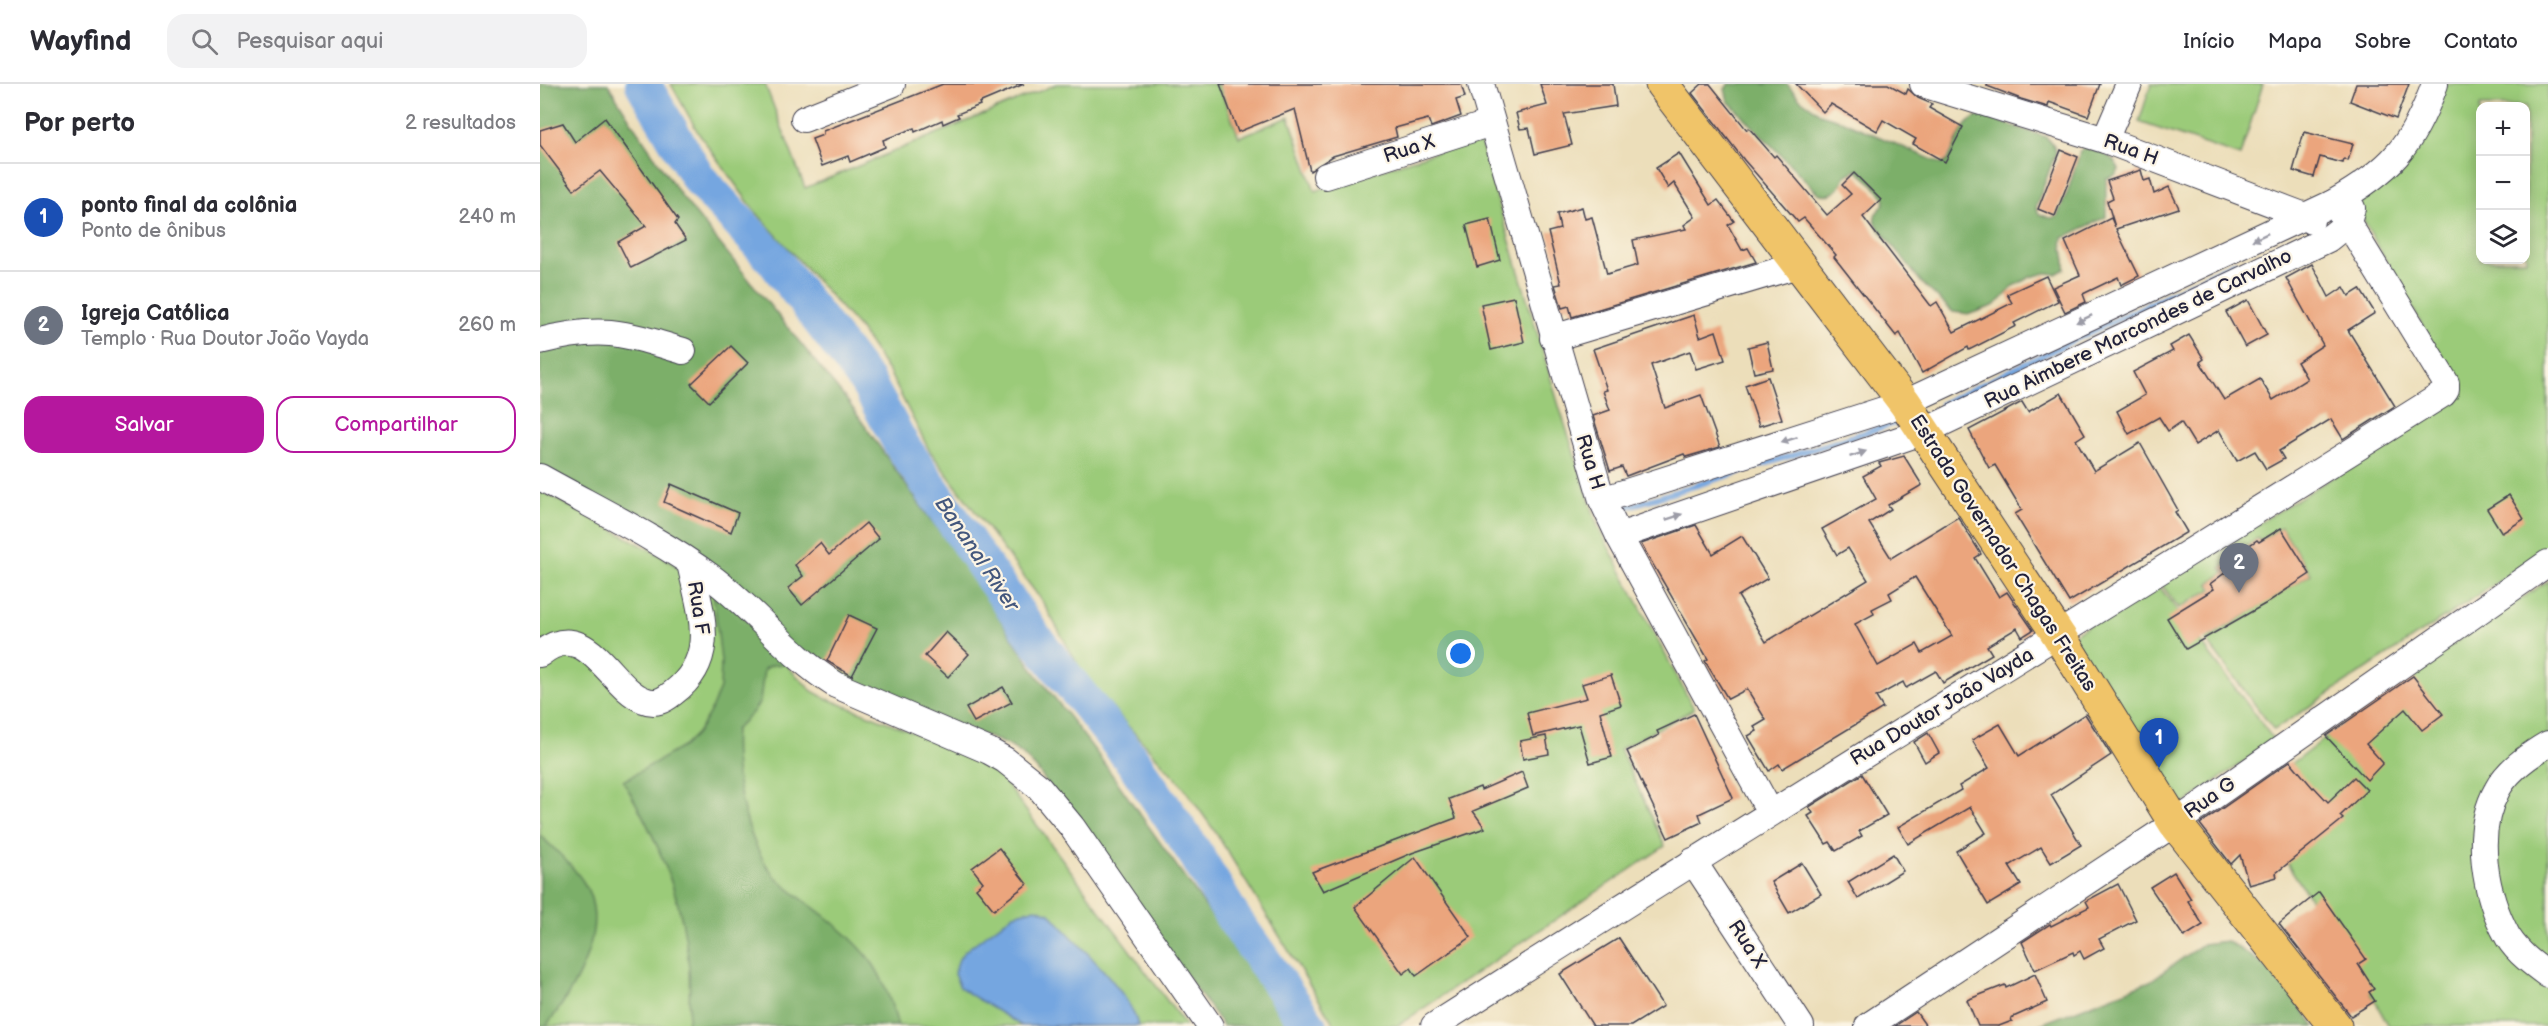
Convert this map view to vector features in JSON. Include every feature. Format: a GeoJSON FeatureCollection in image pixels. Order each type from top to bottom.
{"type":"FeatureCollection","features":[{"type":"Feature","properties":{"kind":"main road","name":"Estrada Governador Chagas Freitas"},"geometry":{"type":"LineString","coordinates":[[1662,84],[1905,403],[2058,636],[2175,823],[2335,1026]]}},
{"type":"Feature","properties":{"kind":"street"},"geometry":{"type":"LineString","coordinates":[[804,119],[892,84]]}},
{"type":"Feature","properties":{"kind":"street","name":"Rua H"},"geometry":{"type":"LineString","coordinates":[[1481,84],[1553,338],[1602,500],[1619,536],[1770,812]]}},
{"type":"Feature","properties":{"kind":"street","name":"Rua H"},"geometry":{"type":"LineString","coordinates":[[1923,84],[2105,140],[2305,216],[2336,222]]}},
{"type":"Feature","properties":{"kind":"street"},"geometry":{"type":"LineString","coordinates":[[2105,140],[2129,84]]}},
{"type":"Feature","properties":{"kind":"street","name":"Rua Aimbere Marcondes de Carvalho"},"geometry":{"type":"LineString","coordinates":[[1619,536],[1925,431],[2336,222],[2356,190],[2391,164],[2401,153],[2424,116],[2435,84]]}},
{"type":"Feature","properties":{"kind":"street","name":"Rua X"},"geometry":{"type":"LineString","coordinates":[[1326,176],[1491,123]]}},
{"type":"Feature","properties":{"kind":"street","name":"Rua Aimbere Marcondes de Carvalho"},"geometry":{"type":"LineString","coordinates":[[1602,500],[1905,403],[2305,216]]}},
{"type":"Feature","properties":{"kind":"street","name":"Rua Doutor João Vayda"},"geometry":{"type":"LineString","coordinates":[[1434,1026],[1770,812],[2058,636],[2446,390],[2446,383],[2336,222]]}},
{"type":"Feature","properties":{"kind":"street"},"geometry":{"type":"LineString","coordinates":[[1553,338],[1798,265]]}},
{"type":"Feature","properties":{"kind":"street"},"geometry":{"type":"LineString","coordinates":[[540,341],[570,333],[597,331],[628,334],[683,351]]}},
{"type":"Feature","properties":{"kind":"street"},"geometry":{"type":"LineString","coordinates":[[540,477],[690,563],[742,602],[804,664],[819,675],[836,685],[989,751],[1005,760],[1039,787],[1072,827],[1210,1026]]}},
{"type":"Feature","properties":{"kind":"street","name":"Rua F"},"geometry":{"type":"LineString","coordinates":[[540,654],[559,645],[580,645],[641,700],[654,703],[667,699],[678,690],[697,666],[704,647],[704,628],[690,563]]}},
{"type":"Feature","properties":{"kind":"street","name":"Rua G"},"geometry":{"type":"LineString","coordinates":[[1868,1026],[2175,823],[2548,563]]}},
{"type":"Feature","properties":{"kind":"street"},"geometry":{"type":"LineString","coordinates":[[2548,744],[2516,766],[2497,788],[2490,806],[2485,855],[2489,887],[2508,937],[2527,959],[2548,975]]}},
{"type":"Feature","properties":{"kind":"street","name":"Rua X"},"geometry":{"type":"LineString","coordinates":[[1693,861],[1801,1026]]}},
{"type":"Feature","properties":{"kind":"green space"},"geometry":{"type":"Polygon","coordinates":[[[540,84],[608,84],[682,197],[849,403],[967,568],[1034,671],[1096,752],[1290,1026],[1223,1026],[1036,768],[1021,753],[1008,745],[830,674],[540,467],[540,84]]]}},
{"type":"Feature","properties":{"kind":"green space"},"geometry":{"type":"Polygon","coordinates":[[[671,84],[765,84],[805,188],[1057,84],[1218,84],[1239,137],[1289,117],[1315,191],[1479,138],[1559,406],[1598,527],[1694,709],[1620,749],[1665,846],[1397,1026],[1335,1026],[1216,833],[1182,785],[1081,670],[1042,601],[929,450],[890,374],[860,329],[754,210],[699,134],[671,84]]]}},
{"type":"Feature","properties":{"kind":"green space"},"geometry":{"type":"Polygon","coordinates":[[[1729,84],[1787,84],[1800,99],[1823,115],[1843,121],[1942,164],[1947,161],[1965,126],[1970,121],[1983,116],[2046,137],[2053,144],[2056,152],[2036,207],[2039,214],[2050,218],[2057,217],[2068,191],[2080,151],[2084,148],[2095,150],[2110,157],[2119,170],[2116,175],[2106,179],[2106,217],[2063,238],[2065,269],[2056,274],[2046,273],[2030,277],[2014,286],[1993,306],[1970,314],[1953,312],[1922,283],[1878,227],[1875,214],[1885,200],[1874,185],[1856,170],[1845,176],[1841,185],[1832,194],[1818,193],[1728,101],[1725,89],[1729,84]]]}},
{"type":"Feature","properties":{"kind":"green space"},"geometry":{"type":"Polygon","coordinates":[[[2151,84],[2263,84],[2240,156],[2139,122],[2151,84]]]}},
{"type":"Feature","properties":{"kind":"green space"},"geometry":{"type":"Polygon","coordinates":[[[2443,84],[2548,84],[2548,549],[2274,730],[2206,640],[2311,574],[2281,527],[2260,541],[2258,538],[2235,554],[2237,557],[2221,568],[2225,572],[2209,584],[2212,589],[2179,608],[2161,584],[2462,397],[2354,203],[2443,84]]]}},
{"type":"Feature","properties":{"kind":"green space"},"geometry":{"type":"Polygon","coordinates":[[[540,490],[663,557],[743,615],[812,691],[975,756],[993,766],[1186,1026],[540,1026],[540,490]]]}},
{"type":"Feature","properties":{"kind":"green space"},"geometry":{"type":"Polygon","coordinates":[[[2548,581],[2548,1026],[2389,1026],[2362,978],[2245,799],[2426,662],[2548,581]]]}},
{"type":"Feature","properties":{"kind":"green space"},"geometry":{"type":"Polygon","coordinates":[[[2156,582],[2274,740],[2174,811],[2066,639],[2156,582]]]}},
{"type":"Feature","properties":{"kind":"green space"},"geometry":{"type":"Polygon","coordinates":[[[713,590],[743,615],[785,664],[772,665],[764,669],[760,702],[735,730],[739,785],[755,844],[763,860],[779,880],[842,930],[865,953],[881,977],[898,1026],[687,1026],[690,994],[688,961],[684,930],[676,899],[654,838],[623,781],[684,746],[697,733],[710,712],[720,688],[721,661],[713,590]]]}},
{"type":"Feature","properties":{"kind":"green space"},"geometry":{"type":"Polygon","coordinates":[[[540,835],[580,876],[592,900],[594,919],[592,938],[578,977],[546,1026],[540,1026],[540,835]]]}},
{"type":"Feature","properties":{"kind":"green space"},"geometry":{"type":"Polygon","coordinates":[[[2227,941],[2260,962],[2280,980],[2315,1026],[2036,1026],[2150,981],[2203,944],[2227,941]]]}},
{"type":"Feature","properties":{"kind":"water"},"geometry":{"type":"Polygon","coordinates":[[[1036,908],[1050,913],[1103,970],[1125,999],[1138,1026],[1022,1026],[960,987],[954,974],[959,959],[965,951],[1014,914],[1036,908]]]}},
{"type":"Feature","properties":{"kind":"building"},"geometry":{"type":"Polygon","coordinates":[[[943,84],[1024,84],[979,103],[980,105],[957,114],[959,117],[943,124],[942,120],[915,132],[914,128],[883,140],[885,147],[850,162],[848,156],[822,166],[812,139],[823,135],[823,131],[943,84]]]}},
{"type":"Feature","properties":{"kind":"building"},"geometry":{"type":"Polygon","coordinates":[[[1220,84],[1461,84],[1465,97],[1456,100],[1461,116],[1431,127],[1428,119],[1395,128],[1397,137],[1333,156],[1310,171],[1295,109],[1238,132],[1220,84]]]}},
{"type":"Feature","properties":{"kind":"building"},"geometry":{"type":"Polygon","coordinates":[[[1540,84],[1613,84],[1616,106],[1564,114],[1572,145],[1535,154],[1529,128],[1520,129],[1516,113],[1547,105],[1540,84]]]}},
{"type":"Feature","properties":{"kind":"building"},"geometry":{"type":"Polygon","coordinates":[[[1702,84],[1710,84],[1747,130],[1749,128],[1774,157],[1776,155],[1827,215],[1851,194],[1842,185],[1854,173],[1881,200],[1863,217],[1931,306],[1937,302],[1954,332],[2012,303],[2007,294],[2046,276],[2058,301],[2014,323],[2016,326],[1969,350],[1968,347],[1922,373],[1900,333],[1896,336],[1834,257],[1836,255],[1804,218],[1798,222],[1744,160],[1692,93],[1702,84]]]}},
{"type":"Feature","properties":{"kind":"building"},"geometry":{"type":"Polygon","coordinates":[[[1796,84],[1888,84],[1906,94],[1908,89],[1918,98],[1932,104],[1929,108],[1963,127],[1945,162],[1913,144],[1916,139],[1883,120],[1877,131],[1831,104],[1823,112],[1796,84]]]}},
{"type":"Feature","properties":{"kind":"building"},"geometry":{"type":"Polygon","coordinates":[[[1987,84],[2100,84],[2088,116],[2049,102],[2048,107],[2021,99],[1987,86],[1987,84]]]}},
{"type":"Feature","properties":{"kind":"building"},"geometry":{"type":"Polygon","coordinates":[[[2356,84],[2409,84],[2396,119],[2350,101],[2356,84]]]}},
{"type":"Feature","properties":{"kind":"building"},"geometry":{"type":"Polygon","coordinates":[[[605,118],[678,220],[675,224],[686,240],[631,268],[618,242],[646,226],[600,171],[574,190],[540,145],[540,130],[563,123],[575,142],[605,118]]]}},
{"type":"Feature","properties":{"kind":"building"},"geometry":{"type":"Polygon","coordinates":[[[2304,132],[2353,144],[2348,161],[2344,159],[2343,163],[2320,157],[2314,177],[2293,171],[2304,132]]]}},
{"type":"Feature","properties":{"kind":"building"},"geometry":{"type":"Polygon","coordinates":[[[2061,150],[2078,157],[2055,216],[2038,209],[2061,150]]]}},
{"type":"Feature","properties":{"kind":"building"},"geometry":{"type":"Polygon","coordinates":[[[1679,153],[1711,205],[1718,200],[1734,221],[1728,225],[1742,250],[1748,248],[1756,262],[1572,317],[1569,306],[1562,308],[1555,285],[1561,284],[1548,232],[1560,229],[1557,214],[1582,207],[1585,219],[1592,217],[1607,274],[1638,265],[1633,240],[1686,229],[1684,225],[1695,217],[1674,183],[1668,188],[1656,168],[1679,153]]]}},
{"type":"Feature","properties":{"kind":"building"},"geometry":{"type":"Polygon","coordinates":[[[2141,170],[2144,181],[2150,179],[2154,194],[2169,187],[2179,208],[2116,229],[2139,276],[2121,285],[2118,277],[2083,294],[2086,302],[2065,312],[2053,287],[2080,275],[2065,241],[2111,218],[2115,227],[2107,201],[2113,198],[2107,181],[2141,170]]]}},
{"type":"Feature","properties":{"kind":"building"},"geometry":{"type":"Polygon","coordinates":[[[1490,219],[1500,260],[1477,267],[1466,225],[1490,219]]]}},
{"type":"Feature","properties":{"kind":"building"},"geometry":{"type":"Polygon","coordinates":[[[2312,264],[2329,297],[2344,287],[2349,296],[2360,289],[2375,313],[2348,330],[2395,406],[2343,439],[2331,419],[2279,451],[2284,459],[2266,469],[2255,451],[2237,461],[2219,430],[2195,445],[2181,422],[2168,431],[2159,417],[2129,434],[2117,411],[2145,395],[2133,372],[2173,351],[2170,346],[2189,335],[2204,359],[2200,362],[2224,400],[2260,379],[2273,400],[2307,379],[2297,362],[2323,345],[2286,278],[2312,264]]]}},
{"type":"Feature","properties":{"kind":"building"},"geometry":{"type":"Polygon","coordinates":[[[1514,297],[1524,342],[1491,350],[1481,304],[1514,297]]]}},
{"type":"Feature","properties":{"kind":"building"},"geometry":{"type":"Polygon","coordinates":[[[2248,300],[2267,335],[2245,347],[2226,312],[2248,300]]]}},
{"type":"Feature","properties":{"kind":"building"},"geometry":{"type":"Polygon","coordinates":[[[1694,315],[1700,337],[1716,331],[1725,360],[1696,369],[1690,351],[1651,365],[1665,408],[1701,395],[1720,447],[1686,457],[1684,454],[1626,476],[1622,467],[1610,471],[1593,416],[1610,410],[1603,391],[1607,390],[1593,349],[1694,315]]]}},
{"type":"Feature","properties":{"kind":"building"},"geometry":{"type":"Polygon","coordinates":[[[1767,342],[1773,369],[1754,373],[1748,347],[1767,342]]]}},
{"type":"Feature","properties":{"kind":"building"},"geometry":{"type":"Polygon","coordinates":[[[731,346],[748,363],[709,402],[691,384],[731,346]]]}},
{"type":"Feature","properties":{"kind":"building"},"geometry":{"type":"Polygon","coordinates":[[[1768,377],[1782,419],[1759,426],[1745,385],[1768,377]]]}},
{"type":"Feature","properties":{"kind":"building"},"geometry":{"type":"Polygon","coordinates":[[[2061,393],[2085,434],[2076,440],[2094,471],[2140,443],[2178,510],[2175,512],[2187,532],[2069,602],[2015,514],[2022,510],[1995,465],[1989,468],[1969,430],[2022,402],[2028,412],[2061,393]]]}},
{"type":"Feature","properties":{"kind":"building"},"geometry":{"type":"Polygon","coordinates":[[[1904,456],[1922,485],[1888,505],[1891,509],[1869,523],[1891,558],[1958,517],[1981,554],[1975,558],[1999,597],[2007,592],[2033,630],[2022,637],[2017,628],[1987,646],[1992,654],[1943,683],[1936,671],[1906,688],[1903,682],[1876,697],[1883,708],[1782,769],[1779,764],[1769,771],[1748,736],[1757,731],[1754,727],[1766,720],[1747,689],[1728,699],[1705,661],[1708,659],[1641,544],[1696,525],[1713,554],[1742,536],[1768,578],[1738,596],[1766,642],[1868,580],[1848,548],[1837,555],[1822,529],[1876,499],[1863,476],[1881,466],[1879,463],[1904,456]],[[1915,577],[1889,593],[1892,599],[1872,609],[1874,614],[1855,624],[1878,666],[1917,644],[1922,653],[1952,636],[1915,577]]]}},
{"type":"Feature","properties":{"kind":"building"},"geometry":{"type":"Polygon","coordinates":[[[671,484],[738,513],[731,532],[664,502],[671,484]]]}},
{"type":"Feature","properties":{"kind":"building"},"geometry":{"type":"Polygon","coordinates":[[[2509,495],[2524,519],[2502,533],[2487,509],[2509,495]]]}},
{"type":"Feature","properties":{"kind":"building"},"geometry":{"type":"Polygon","coordinates":[[[866,523],[879,539],[802,605],[788,588],[803,576],[795,565],[820,543],[829,555],[866,523]]]}},
{"type":"Feature","properties":{"kind":"building"},"geometry":{"type":"Polygon","coordinates":[[[2281,528],[2310,574],[2265,604],[2186,649],[2167,618],[2214,589],[2210,584],[2226,572],[2222,568],[2239,557],[2237,554],[2257,540],[2259,542],[2281,528]]]}},
{"type":"Feature","properties":{"kind":"building"},"geometry":{"type":"Polygon","coordinates":[[[849,615],[877,628],[852,676],[827,661],[849,615]]]}},
{"type":"Feature","properties":{"kind":"building"},"geometry":{"type":"Polygon","coordinates":[[[946,632],[969,654],[948,677],[925,656],[946,632]]]}},
{"type":"Feature","properties":{"kind":"building"},"geometry":{"type":"Polygon","coordinates":[[[1611,675],[1621,705],[1600,712],[1612,757],[1590,763],[1579,725],[1533,736],[1527,713],[1587,698],[1582,684],[1611,675]]]}},
{"type":"Feature","properties":{"kind":"building"},"geometry":{"type":"Polygon","coordinates":[[[2413,676],[2443,714],[2422,730],[2405,709],[2366,744],[2383,763],[2367,780],[2326,736],[2413,676]]]}},
{"type":"Feature","properties":{"kind":"building"},"geometry":{"type":"Polygon","coordinates":[[[1003,687],[1012,702],[974,722],[966,708],[1003,687]]]}},
{"type":"Feature","properties":{"kind":"building"},"geometry":{"type":"Polygon","coordinates":[[[1694,714],[1733,798],[1699,814],[1702,822],[1668,838],[1627,751],[1659,735],[1657,731],[1694,714]]]}},
{"type":"Feature","properties":{"kind":"building"},"geometry":{"type":"Polygon","coordinates":[[[2085,714],[2111,755],[2051,795],[2081,845],[2051,863],[2041,847],[2009,866],[2021,885],[1988,905],[1956,851],[1986,833],[1970,807],[1908,844],[1898,827],[1961,790],[1959,786],[1989,768],[1972,740],[2000,724],[2019,756],[2085,714]]]}},
{"type":"Feature","properties":{"kind":"building"},"geometry":{"type":"Polygon","coordinates":[[[1928,733],[1939,753],[1925,762],[1914,742],[1928,733]]]}},
{"type":"Feature","properties":{"kind":"building"},"geometry":{"type":"Polygon","coordinates":[[[1546,736],[1549,754],[1523,759],[1520,741],[1546,736]]]}},
{"type":"Feature","properties":{"kind":"building"},"geometry":{"type":"Polygon","coordinates":[[[2290,761],[2328,802],[2354,777],[2367,790],[2340,816],[2343,819],[2276,873],[2277,877],[2249,885],[2240,855],[2231,864],[2200,824],[2290,761]]]}},
{"type":"Feature","properties":{"kind":"building"},"geometry":{"type":"Polygon","coordinates":[[[1522,772],[1528,788],[1473,811],[1485,828],[1412,853],[1323,891],[1312,872],[1456,818],[1449,799],[1480,787],[1481,790],[1522,772]]]}},
{"type":"Feature","properties":{"kind":"building"},"geometry":{"type":"Polygon","coordinates":[[[1862,774],[1887,815],[1859,831],[1862,836],[1836,851],[1830,842],[1826,844],[1808,816],[1813,813],[1809,807],[1862,774]]]}},
{"type":"Feature","properties":{"kind":"building"},"geometry":{"type":"Polygon","coordinates":[[[999,848],[1027,884],[994,910],[976,888],[983,882],[972,868],[999,848]]]}},
{"type":"Feature","properties":{"kind":"building"},"geometry":{"type":"Polygon","coordinates":[[[1893,854],[1903,871],[1858,899],[1848,882],[1893,854]]]}},
{"type":"Feature","properties":{"kind":"building"},"geometry":{"type":"Polygon","coordinates":[[[1415,857],[1471,937],[1416,976],[1411,968],[1403,974],[1355,907],[1415,857]]]}},
{"type":"Feature","properties":{"kind":"building"},"geometry":{"type":"Polygon","coordinates":[[[1802,863],[1821,894],[1789,913],[1771,882],[1802,863]]]}},
{"type":"Feature","properties":{"kind":"building"},"geometry":{"type":"Polygon","coordinates":[[[2174,872],[2191,899],[2188,901],[2203,925],[2184,937],[2150,887],[2174,872]]]}},
{"type":"Feature","properties":{"kind":"building"},"geometry":{"type":"Polygon","coordinates":[[[2118,884],[2136,920],[2099,939],[2104,948],[2084,959],[2080,951],[2074,955],[2073,952],[2035,970],[2022,942],[2050,924],[2051,926],[2089,907],[2086,901],[2118,884]]]}},
{"type":"Feature","properties":{"kind":"building"},"geometry":{"type":"Polygon","coordinates":[[[2319,892],[2366,959],[2358,964],[2374,989],[2369,992],[2375,1001],[2351,1016],[2279,924],[2319,892]]]}},
{"type":"Feature","properties":{"kind":"building"},"geometry":{"type":"Polygon","coordinates":[[[1619,938],[1663,1006],[1631,1026],[1593,1026],[1560,974],[1619,938]]]}},
{"type":"Feature","properties":{"kind":"building"},"geometry":{"type":"Polygon","coordinates":[[[2035,974],[2047,1002],[1999,1026],[1978,1026],[1967,1000],[2005,985],[2006,988],[2035,974]]]}},
{"type":"Feature","properties":{"kind":"building"},"geometry":{"type":"Polygon","coordinates":[[[1916,1012],[1926,1026],[1895,1026],[1916,1012]]]}},
{"type":"Feature","properties":{"kind":"waterway","name":"Bananal River"},"geometry":{"type":"LineString","coordinates":[[643,84],[699,179],[773,259],[867,382],[901,444],[987,570],[1037,641],[1132,760],[1197,856],[1232,916],[1309,1026]]}},
{"type":"Feature","properties":{"kind":"waterway"},"geometry":{"type":"LineString","coordinates":[[1942,404],[2234,263]]}},
{"type":"Feature","properties":{"kind":"waterway"},"geometry":{"type":"LineString","coordinates":[[1614,511],[1902,421]]}},
{"type":"Feature","properties":{"kind":"place","name":"Igreja Católica"},"geometry":{"type":"Point","coordinates":[2239,593]}},
{"type":"Feature","properties":{"kind":"place","name":"ponto final da colônia"},"geometry":{"type":"Point","coordinates":[2159,768]}}]}
